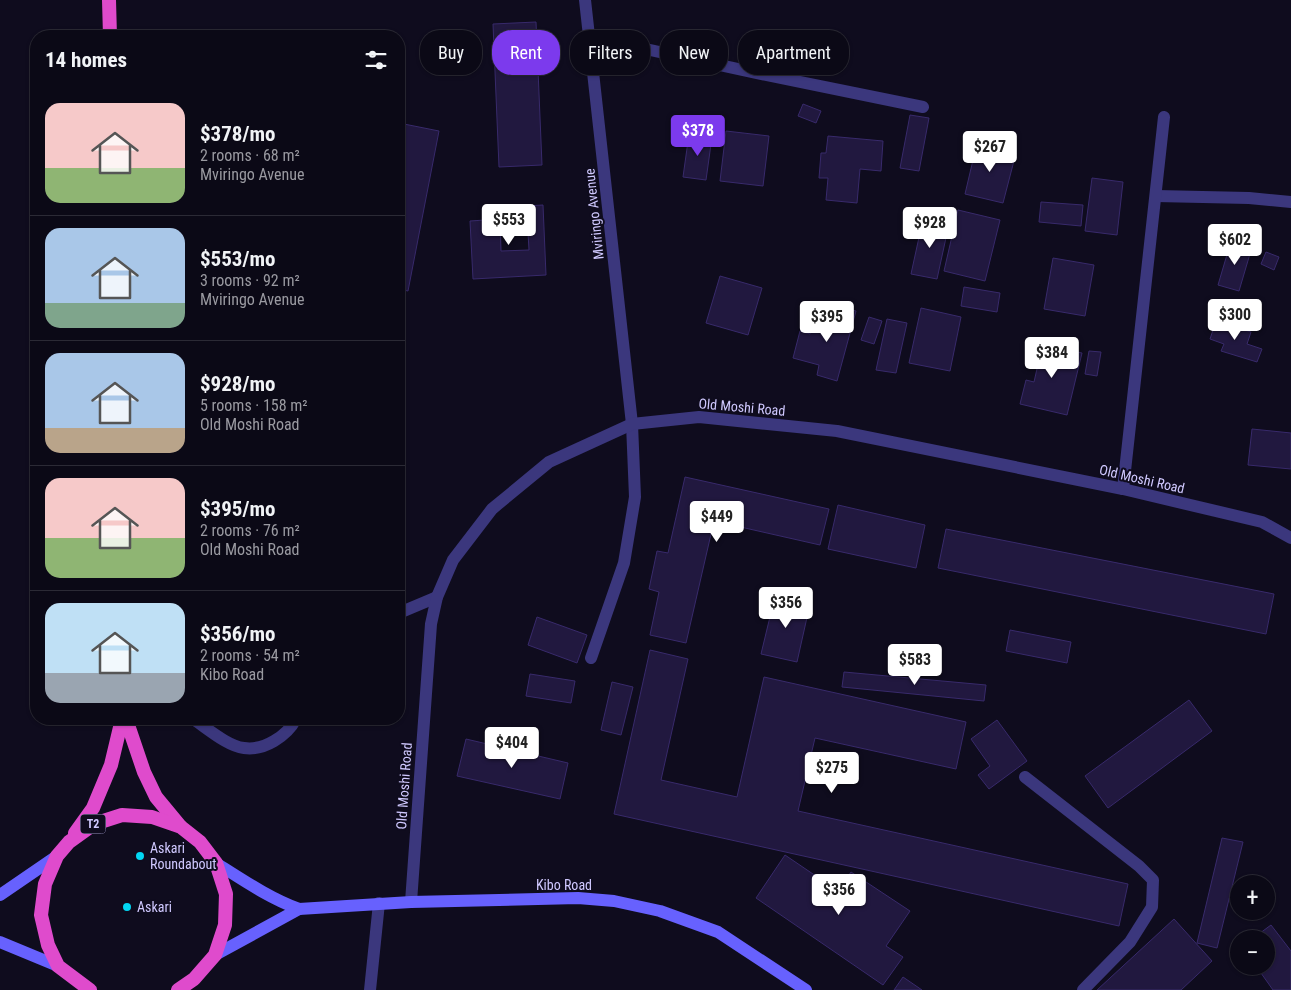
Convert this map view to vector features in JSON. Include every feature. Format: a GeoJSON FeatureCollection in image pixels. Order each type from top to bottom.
{"type":"FeatureCollection","features":[{"type":"Feature","properties":{"kind":"highway"},"geometry":{"type":"LineString","coordinates":[[109,0],[110,30]]}},
{"type":"Feature","properties":{"kind":"highway","name":"T2"},"geometry":{"type":"LineString","coordinates":[[88,990],[58,966],[48,945],[41,915],[45,884],[57,856],[93,808],[111,765],[121,725]]}},
{"type":"Feature","properties":{"kind":"highway","name":"T2"},"geometry":{"type":"LineString","coordinates":[[128,725],[144,772],[156,797],[180,827],[200,842],[216,863],[226,894],[225,925],[215,955],[192,985],[178,990]]}},
{"type":"Feature","properties":{"kind":"highway","name":"T2"},"geometry":{"type":"LineString","coordinates":[[69,842],[94,824],[122,815],[152,817],[180,827]]}},
{"type":"Feature","properties":{"kind":"main road"},"geometry":{"type":"LineString","coordinates":[[0,895],[57,856]]}},
{"type":"Feature","properties":{"kind":"main road","name":"Kibo Road"},"geometry":{"type":"LineString","coordinates":[[216,863],[274,898],[299,909]]}},
{"type":"Feature","properties":{"kind":"main road","name":"Kibo Road"},"geometry":{"type":"LineString","coordinates":[[215,955],[299,909],[379,903],[578,898],[614,901],[660,911],[718,932],[806,990]]}},
{"type":"Feature","properties":{"kind":"main road"},"geometry":{"type":"LineString","coordinates":[[0,942],[58,966]]}},
{"type":"Feature","properties":{"kind":"street","name":"Mviringo Avenue"},"geometry":{"type":"LineString","coordinates":[[585,0],[589,30]]}},
{"type":"Feature","properties":{"kind":"street"},"geometry":{"type":"LineString","coordinates":[[650,50],[923,106]]}},
{"type":"Feature","properties":{"kind":"street","name":"Mviringo Avenue"},"geometry":{"type":"LineString","coordinates":[[591,658],[624,563],[636,497],[632,424],[594,75]]}},
{"type":"Feature","properties":{"kind":"street"},"geometry":{"type":"LineString","coordinates":[[1123,489],[1164,117]]}},
{"type":"Feature","properties":{"kind":"street"},"geometry":{"type":"LineString","coordinates":[[1156,196],[1249,198],[1291,202]]}},
{"type":"Feature","properties":{"kind":"street","name":"Old Moshi Road"},"geometry":{"type":"LineString","coordinates":[[411,902],[431,624],[437,597],[453,560],[492,509],[549,462],[632,424],[699,417],[837,431],[1123,489],[1262,522],[1291,538]]}},
{"type":"Feature","properties":{"kind":"street"},"geometry":{"type":"LineString","coordinates":[[405,610],[437,597]]}},
{"type":"Feature","properties":{"kind":"street"},"geometry":{"type":"LineString","coordinates":[[202,725],[225,741],[244,748],[269,745],[291,725]]}},
{"type":"Feature","properties":{"kind":"street"},"geometry":{"type":"LineString","coordinates":[[1025,777],[1139,866],[1153,880],[1152,907],[1130,942],[1083,990]]}},
{"type":"Feature","properties":{"kind":"street"},"geometry":{"type":"LineString","coordinates":[[370,990],[379,903]]}},
{"type":"Feature","properties":{"kind":"building"},"geometry":{"type":"Polygon","coordinates":[[[536,22],[536,30],[493,30],[493,24],[536,22]]]}},
{"type":"Feature","properties":{"kind":"building"},"geometry":{"type":"Polygon","coordinates":[[[495,75],[538,75],[542,165],[499,167],[495,75]]]}},
{"type":"Feature","properties":{"kind":"building"},"geometry":{"type":"Polygon","coordinates":[[[803,104],[821,111],[816,123],[798,116],[803,104]]]}},
{"type":"Feature","properties":{"kind":"building"},"geometry":{"type":"Polygon","coordinates":[[[910,115],[929,118],[919,171],[900,168],[910,115]]]}},
{"type":"Feature","properties":{"kind":"building"},"geometry":{"type":"Polygon","coordinates":[[[405,124],[439,131],[408,291],[405,290],[405,124]]]}},
{"type":"Feature","properties":{"kind":"building"},"geometry":{"type":"Polygon","coordinates":[[[726,131],[769,136],[763,186],[720,181],[726,131]]]}},
{"type":"Feature","properties":{"kind":"building"},"geometry":{"type":"Polygon","coordinates":[[[689,134],[712,137],[706,180],[683,177],[689,134]]]}},
{"type":"Feature","properties":{"kind":"building"},"geometry":{"type":"Polygon","coordinates":[[[828,136],[883,141],[881,171],[860,169],[857,203],[826,200],[828,178],[819,178],[821,153],[826,153],[828,136]]]}},
{"type":"Feature","properties":{"kind":"building"},"geometry":{"type":"Polygon","coordinates":[[[977,143],[1016,153],[1003,203],[965,194],[977,143]]]}},
{"type":"Feature","properties":{"kind":"building"},"geometry":{"type":"Polygon","coordinates":[[[1092,178],[1123,182],[1117,235],[1085,231],[1092,178]]]}},
{"type":"Feature","properties":{"kind":"building"},"geometry":{"type":"Polygon","coordinates":[[[1041,202],[1083,205],[1081,226],[1039,222],[1041,202]]]}},
{"type":"Feature","properties":{"kind":"building"},"geometry":{"type":"Polygon","coordinates":[[[543,205],[546,275],[473,279],[470,221],[500,219],[501,251],[529,250],[528,233],[510,234],[509,207],[543,205]]]}},
{"type":"Feature","properties":{"kind":"building"},"geometry":{"type":"Polygon","coordinates":[[[958,210],[1000,220],[985,281],[944,271],[958,210]]]}},
{"type":"Feature","properties":{"kind":"building"},"geometry":{"type":"Polygon","coordinates":[[[923,219],[949,224],[937,279],[911,274],[923,219]]]}},
{"type":"Feature","properties":{"kind":"building"},"geometry":{"type":"Polygon","coordinates":[[[1231,241],[1252,247],[1239,291],[1218,285],[1231,241]]]}},
{"type":"Feature","properties":{"kind":"building"},"geometry":{"type":"Polygon","coordinates":[[[1266,252],[1279,257],[1274,270],[1261,264],[1266,252]]]}},
{"type":"Feature","properties":{"kind":"building"},"geometry":{"type":"Polygon","coordinates":[[[1053,258],[1094,265],[1085,316],[1044,309],[1053,258]]]}},
{"type":"Feature","properties":{"kind":"building"},"geometry":{"type":"Polygon","coordinates":[[[720,276],[762,288],[748,335],[706,323],[720,276]]]}},
{"type":"Feature","properties":{"kind":"building"},"geometry":{"type":"Polygon","coordinates":[[[964,287],[1000,293],[997,312],[961,306],[964,287]]]}},
{"type":"Feature","properties":{"kind":"building"},"geometry":{"type":"Polygon","coordinates":[[[837,306],[856,311],[837,381],[817,375],[819,365],[793,358],[800,331],[810,334],[816,314],[834,319],[837,306]]]}},
{"type":"Feature","properties":{"kind":"building"},"geometry":{"type":"Polygon","coordinates":[[[921,308],[961,317],[950,371],[909,363],[921,308]]]}},
{"type":"Feature","properties":{"kind":"building"},"geometry":{"type":"Polygon","coordinates":[[[869,317],[882,321],[874,344],[861,340],[869,317]]]}},
{"type":"Feature","properties":{"kind":"building"},"geometry":{"type":"Polygon","coordinates":[[[887,319],[907,323],[896,373],[876,370],[887,319]]]}},
{"type":"Feature","properties":{"kind":"building"},"geometry":{"type":"Polygon","coordinates":[[[1216,321],[1251,332],[1247,344],[1262,349],[1257,362],[1221,351],[1224,344],[1210,339],[1216,321]]]}},
{"type":"Feature","properties":{"kind":"building"},"geometry":{"type":"Polygon","coordinates":[[[1032,342],[1082,353],[1067,415],[1020,404],[1026,380],[1034,382],[1039,360],[1029,358],[1032,342]]]}},
{"type":"Feature","properties":{"kind":"building"},"geometry":{"type":"Polygon","coordinates":[[[1089,351],[1101,352],[1097,376],[1085,374],[1089,351]]]}},
{"type":"Feature","properties":{"kind":"building"},"geometry":{"type":"Polygon","coordinates":[[[1252,429],[1291,433],[1291,469],[1248,465],[1252,429]]]}},
{"type":"Feature","properties":{"kind":"building"},"geometry":{"type":"Polygon","coordinates":[[[685,477],[829,509],[820,545],[714,521],[686,643],[650,635],[659,592],[649,589],[657,551],[668,553],[685,477]]]}},
{"type":"Feature","properties":{"kind":"building"},"geometry":{"type":"Polygon","coordinates":[[[838,505],[925,525],[916,568],[828,549],[838,505]]]}},
{"type":"Feature","properties":{"kind":"building"},"geometry":{"type":"Polygon","coordinates":[[[946,529],[1274,594],[1266,634],[938,568],[946,529]]]}},
{"type":"Feature","properties":{"kind":"building"},"geometry":{"type":"Polygon","coordinates":[[[775,596],[810,604],[797,662],[761,654],[775,596]]]}},
{"type":"Feature","properties":{"kind":"building"},"geometry":{"type":"Polygon","coordinates":[[[537,617],[587,635],[577,663],[528,645],[537,617]]]}},
{"type":"Feature","properties":{"kind":"building"},"geometry":{"type":"Polygon","coordinates":[[[1010,630],[1071,642],[1067,663],[1006,651],[1010,630]]]}},
{"type":"Feature","properties":{"kind":"building"},"geometry":{"type":"Polygon","coordinates":[[[650,650],[688,659],[661,780],[737,797],[764,677],[966,722],[956,769],[815,738],[798,811],[1128,884],[1119,926],[614,814],[650,650]]]}},
{"type":"Feature","properties":{"kind":"building"},"geometry":{"type":"Polygon","coordinates":[[[844,672],[986,685],[984,701],[842,687],[844,672]]]}},
{"type":"Feature","properties":{"kind":"building"},"geometry":{"type":"Polygon","coordinates":[[[530,674],[575,681],[571,703],[526,696],[530,674]]]}},
{"type":"Feature","properties":{"kind":"building"},"geometry":{"type":"Polygon","coordinates":[[[612,682],[633,687],[621,735],[601,730],[612,682]]]}},
{"type":"Feature","properties":{"kind":"building"},"geometry":{"type":"Polygon","coordinates":[[[1189,700],[1212,731],[1108,808],[1085,776],[1189,700]]]}},
{"type":"Feature","properties":{"kind":"building"},"geometry":{"type":"Polygon","coordinates":[[[997,720],[1027,761],[989,789],[978,775],[990,766],[971,739],[997,720]]]}},
{"type":"Feature","properties":{"kind":"building"},"geometry":{"type":"Polygon","coordinates":[[[466,739],[568,763],[560,799],[457,776],[466,739]]]}},
{"type":"Feature","properties":{"kind":"building"},"geometry":{"type":"Polygon","coordinates":[[[1222,838],[1243,842],[1235,875],[1230,875],[1230,895],[1217,948],[1197,943],[1222,838]]]}},
{"type":"Feature","properties":{"kind":"building"},"geometry":{"type":"Polygon","coordinates":[[[785,855],[838,891],[851,872],[910,911],[886,946],[903,957],[883,985],[756,898],[785,855]]]}},
{"type":"Feature","properties":{"kind":"building"},"geometry":{"type":"Polygon","coordinates":[[[1174,919],[1212,961],[1181,990],[1097,990],[1174,919]]]}},
{"type":"Feature","properties":{"kind":"building"},"geometry":{"type":"Polygon","coordinates":[[[1271,925],[1275,930],[1264,930],[1271,925]]]}},
{"type":"Feature","properties":{"kind":"building"},"geometry":{"type":"Polygon","coordinates":[[[1275,930],[1291,951],[1291,990],[1273,990],[1262,975],[1275,975],[1275,930]]]}},
{"type":"Feature","properties":{"kind":"building"},"geometry":{"type":"Polygon","coordinates":[[[903,977],[922,990],[894,990],[903,977]]]}},
{"type":"Feature","properties":{"kind":"place","name":"Askari Roundabout"},"geometry":{"type":"Point","coordinates":[140,856]}},
{"type":"Feature","properties":{"kind":"place","name":"Askari"},"geometry":{"type":"Point","coordinates":[127,907]}}]}
